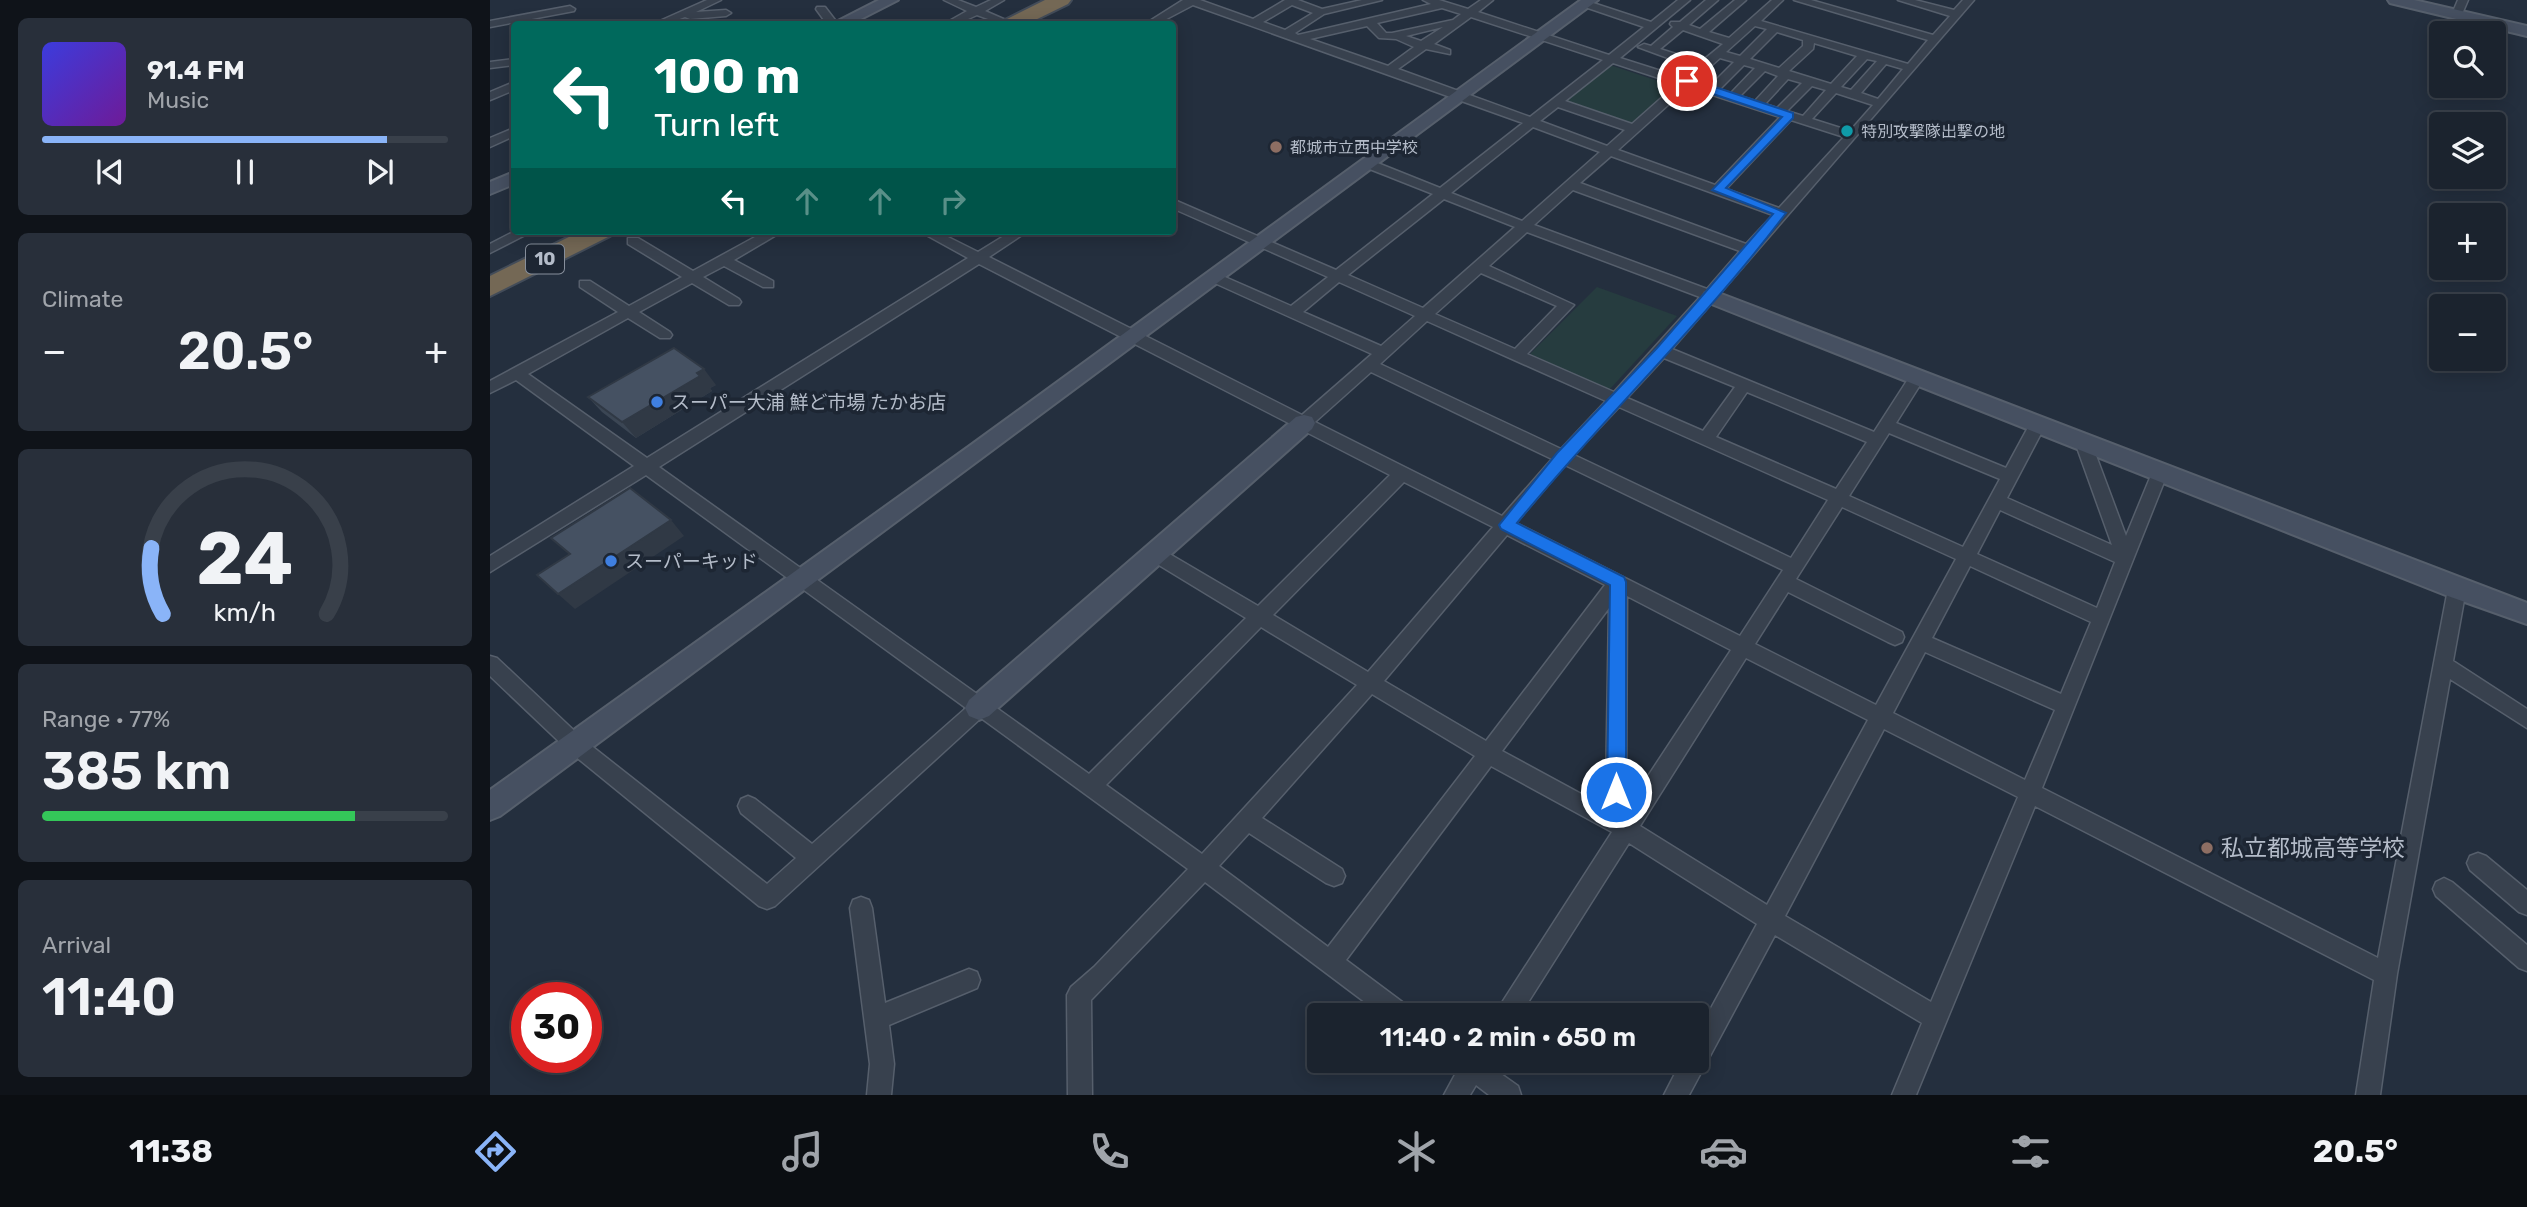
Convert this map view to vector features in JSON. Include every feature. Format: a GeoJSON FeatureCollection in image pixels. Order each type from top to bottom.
{"type":"FeatureCollection","features":[{"type":"Feature","properties":{"kind":"highway"},"geometry":{"type":"LineString","coordinates":[[1017,21],[1061,0]]}},
{"type":"Feature","properties":{"kind":"highway","name":"10"},"geometry":{"type":"LineString","coordinates":[[490,287],[593,235]]}},
{"type":"Feature","properties":{"kind":"street"},"geometry":{"type":"LineString","coordinates":[[676,20],[716,0]]}},
{"type":"Feature","properties":{"kind":"street"},"geometry":{"type":"LineString","coordinates":[[846,21],[891,0]]}},
{"type":"Feature","properties":{"kind":"street"},"geometry":{"type":"LineString","coordinates":[[949,0],[1003,21]]}},
{"type":"Feature","properties":{"kind":"street"},"geometry":{"type":"LineString","coordinates":[[957,21],[980,13],[999,0]]}},
{"type":"Feature","properties":{"kind":"street"},"geometry":{"type":"LineString","coordinates":[[1254,23],[1292,0],[1321,12]]}},
{"type":"Feature","properties":{"kind":"street"},"geometry":{"type":"LineString","coordinates":[[1292,36],[1321,12],[1379,0],[1395,16]]}},
{"type":"Feature","properties":{"kind":"street"},"geometry":{"type":"LineString","coordinates":[[1428,0],[1465,17],[1542,35],[1855,132]]}},
{"type":"Feature","properties":{"kind":"street"},"geometry":{"type":"LineString","coordinates":[[1389,70],[1488,0]]}},
{"type":"Feature","properties":{"kind":"street"},"geometry":{"type":"LineString","coordinates":[[1293,313],[1684,0]]}},
{"type":"Feature","properties":{"kind":"street"},"geometry":{"type":"LineString","coordinates":[[1701,36],[1741,0]]}},
{"type":"Feature","properties":{"kind":"street"},"geometry":{"type":"LineString","coordinates":[[1799,0],[1936,38]]}},
{"type":"Feature","properties":{"kind":"street"},"geometry":{"type":"LineString","coordinates":[[1903,0],[1956,14]]}},
{"type":"Feature","properties":{"kind":"street"},"geometry":{"type":"LineString","coordinates":[[2395,0],[2460,7],[2527,31]]}},
{"type":"Feature","properties":{"kind":"street"},"geometry":{"type":"LineString","coordinates":[[1155,21],[1192,1],[1780,213]]}},
{"type":"Feature","properties":{"kind":"street"},"geometry":{"type":"LineString","coordinates":[[1652,50],[1707,1],[1725,13],[1752,24],[1775,28],[1832,89],[1880,103]]}},
{"type":"Feature","properties":{"kind":"street"},"geometry":{"type":"LineString","coordinates":[[490,664],[577,746],[767,898],[1634,129],[1692,82],[1704,67],[1775,1]]}},
{"type":"Feature","properties":{"kind":"street"},"geometry":{"type":"LineString","coordinates":[[1080,1095],[1079,995],[1102,975],[1204,868],[1371,682],[1563,457],[1662,351],[1780,213],[1911,68],[1965,1]]}},
{"type":"Feature","properties":{"kind":"street"},"geometry":{"type":"LineString","coordinates":[[490,807],[577,746],[1366,163],[1589,2],[1656,23],[1682,26],[1701,36],[1732,43]]}},
{"type":"Feature","properties":{"kind":"street"},"geometry":{"type":"LineString","coordinates":[[1292,36],[1442,5]]}},
{"type":"Feature","properties":{"kind":"street"},"geometry":{"type":"LineString","coordinates":[[490,24],[570,9]]}},
{"type":"Feature","properties":{"kind":"street"},"geometry":{"type":"LineString","coordinates":[[821,9],[829,21]]}},
{"type":"Feature","properties":{"kind":"street"},"geometry":{"type":"LineString","coordinates":[[1826,20],[1838,11]]}},
{"type":"Feature","properties":{"kind":"street"},"geometry":{"type":"LineString","coordinates":[[676,20],[726,13]]}},
{"type":"Feature","properties":{"kind":"street"},"geometry":{"type":"LineString","coordinates":[[1369,22],[1383,36],[1392,36],[1465,17]]}},
{"type":"Feature","properties":{"kind":"street"},"geometry":{"type":"LineString","coordinates":[[1715,87],[1775,28]]}},
{"type":"Feature","properties":{"kind":"street"},"geometry":{"type":"LineString","coordinates":[[1392,36],[1446,51]]}},
{"type":"Feature","properties":{"kind":"street"},"geometry":{"type":"LineString","coordinates":[[1630,43],[1652,50],[1680,54],[1704,67]]}},
{"type":"Feature","properties":{"kind":"street"},"geometry":{"type":"LineString","coordinates":[[1720,54],[1783,74],[1811,64]]}},
{"type":"Feature","properties":{"kind":"street"},"geometry":{"type":"LineString","coordinates":[[1760,102],[1783,74],[1811,64],[1864,55],[1911,68]]}},
{"type":"Feature","properties":{"kind":"street"},"geometry":{"type":"LineString","coordinates":[[1808,117],[1864,55]]}},
{"type":"Feature","properties":{"kind":"street"},"geometry":{"type":"LineString","coordinates":[[1853,95],[1884,60]]}},
{"type":"Feature","properties":{"kind":"street"},"geometry":{"type":"LineString","coordinates":[[490,65],[511,62]]}},
{"type":"Feature","properties":{"kind":"street"},"geometry":{"type":"LineString","coordinates":[[1718,190],[1786,112],[1811,64]]}},
{"type":"Feature","properties":{"kind":"street"},"geometry":{"type":"LineString","coordinates":[[1736,94],[1763,67]]}},
{"type":"Feature","properties":{"kind":"street"},"geometry":{"type":"LineString","coordinates":[[1692,82],[1855,132]]}},
{"type":"Feature","properties":{"kind":"street"},"geometry":{"type":"LineString","coordinates":[[490,96],[511,87]]}},
{"type":"Feature","properties":{"kind":"street"},"geometry":{"type":"LineString","coordinates":[[1556,102],[1634,129]]}},
{"type":"Feature","properties":{"kind":"street"},"geometry":{"type":"LineString","coordinates":[[490,143],[511,133]]}},
{"type":"Feature","properties":{"kind":"street"},"geometry":{"type":"LineString","coordinates":[[1366,163],[2527,614]]}},
{"type":"Feature","properties":{"kind":"street"},"geometry":{"type":"LineString","coordinates":[[490,189],[511,178]]}},
{"type":"Feature","properties":{"kind":"street"},"geometry":{"type":"LineString","coordinates":[[1573,185],[1749,250]]}},
{"type":"Feature","properties":{"kind":"street"},"geometry":{"type":"LineString","coordinates":[[1176,205],[1839,498],[2100,618]]}},
{"type":"Feature","properties":{"kind":"street"},"geometry":{"type":"LineString","coordinates":[[490,249],[518,235]]}},
{"type":"Feature","properties":{"kind":"street"},"geometry":{"type":"LineString","coordinates":[[749,235],[759,240]]}},
{"type":"Feature","properties":{"kind":"street"},"geometry":{"type":"LineString","coordinates":[[490,388],[768,235]]}},
{"type":"Feature","properties":{"kind":"street"},"geometry":{"type":"LineString","coordinates":[[934,235],[2386,974]]}},
{"type":"Feature","properties":{"kind":"street"},"geometry":{"type":"LineString","coordinates":[[490,565],[1015,235]]}},
{"type":"Feature","properties":{"kind":"street"},"geometry":{"type":"LineString","coordinates":[[633,241],[734,302]]}},
{"type":"Feature","properties":{"kind":"street"},"geometry":{"type":"LineString","coordinates":[[724,260],[768,284]]}},
{"type":"Feature","properties":{"kind":"street"},"geometry":{"type":"LineString","coordinates":[[1480,267],[1567,305],[1517,355]]}},
{"type":"Feature","properties":{"kind":"street"},"geometry":{"type":"LineString","coordinates":[[1213,277],[1383,353]]}},
{"type":"Feature","properties":{"kind":"street"},"geometry":{"type":"LineString","coordinates":[[585,284],[665,335]]}},
{"type":"Feature","properties":{"kind":"street"},"geometry":{"type":"LineString","coordinates":[[1662,351],[1744,385],[2010,476]]}},
{"type":"Feature","properties":{"kind":"street"},"geometry":{"type":"LineString","coordinates":[[1369,365],[1563,457],[1789,574],[1895,637]]}},
{"type":"Feature","properties":{"kind":"street"},"geometry":{"type":"LineString","coordinates":[[518,374],[1204,868],[1385,1003]]}},
{"type":"Feature","properties":{"kind":"street"},"geometry":{"type":"LineString","coordinates":[[1514,1003],[1917,377]]}},
{"type":"Feature","properties":{"kind":"street"},"geometry":{"type":"LineString","coordinates":[[1706,440],[1744,385]]}},
{"type":"Feature","properties":{"kind":"street"},"geometry":{"type":"LineString","coordinates":[[1709,1034],[1878,716],[1922,642],[1964,556],[2038,424]]}},
{"type":"Feature","properties":{"kind":"street"},"geometry":{"type":"LineString","coordinates":[[2083,442],[2126,559]]}},
{"type":"Feature","properties":{"kind":"street"},"geometry":{"type":"LineString","coordinates":[[1904,1095],[2028,793],[2067,706],[2160,472]]}},
{"type":"Feature","properties":{"kind":"street"},"geometry":{"type":"LineString","coordinates":[[1090,787],[1402,473]]}},
{"type":"Feature","properties":{"kind":"street"},"geometry":{"type":"LineString","coordinates":[[1995,500],[2126,559]]}},
{"type":"Feature","properties":{"kind":"street"},"geometry":{"type":"LineString","coordinates":[[1155,554],[1489,754],[1625,828],[1770,920],[1936,1018]]}},
{"type":"Feature","properties":{"kind":"street"},"geometry":{"type":"LineString","coordinates":[[1331,962],[1618,582]]}},
{"type":"Feature","properties":{"kind":"street"},"geometry":{"type":"LineString","coordinates":[[1618,582],[1616,792],[1625,828]]}},
{"type":"Feature","properties":{"kind":"street"},"geometry":{"type":"LineString","coordinates":[[2368,1095],[2386,974],[2457,589]]}},
{"type":"Feature","properties":{"kind":"street"},"geometry":{"type":"LineString","coordinates":[[1922,642],[2067,706]]}},
{"type":"Feature","properties":{"kind":"street"},"geometry":{"type":"LineString","coordinates":[[2443,665],[2527,719]]}},
{"type":"Feature","properties":{"kind":"street"},"geometry":{"type":"LineString","coordinates":[[748,806],[812,857]]}},
{"type":"Feature","properties":{"kind":"street"},"geometry":{"type":"LineString","coordinates":[[1247,820],[1334,876]]}},
{"type":"Feature","properties":{"kind":"street"},"geometry":{"type":"LineString","coordinates":[[2478,863],[2527,904]]}},
{"type":"Feature","properties":{"kind":"street"},"geometry":{"type":"LineString","coordinates":[[2444,889],[2527,960]]}},
{"type":"Feature","properties":{"kind":"street"},"geometry":{"type":"LineString","coordinates":[[861,908],[882,1064],[879,1095]]}},
{"type":"Feature","properties":{"kind":"street"},"geometry":{"type":"LineString","coordinates":[[876,1019],[969,980]]}},
{"type":"Feature","properties":{"kind":"street"},"geometry":{"type":"LineString","coordinates":[[1456,1095],[1466,1073]]}},
{"type":"Feature","properties":{"kind":"street"},"geometry":{"type":"LineString","coordinates":[[1483,1073],[1509,1095]]}},
{"type":"Feature","properties":{"kind":"street"},"geometry":{"type":"LineString","coordinates":[[1676,1095],[1688,1073]]}},
{"type":"Feature","properties":{"kind":"green space"},"geometry":{"type":"Polygon","coordinates":[[[1613,66],[1676,87],[1633,126],[1562,103],[1606,67],[1613,66]]]}},
{"type":"Feature","properties":{"kind":"green space"},"geometry":{"type":"Polygon","coordinates":[[[1597,287],[1677,316],[1609,390],[1530,354],[1597,287]]]}},
{"type":"Feature","properties":{"kind":"building"},"geometry":{"type":"Polygon","coordinates":[[[674,348],[704,369],[697,373],[700,376],[622,422],[588,397],[674,348]]]}},
{"type":"Feature","properties":{"kind":"building"},"geometry":{"type":"Polygon","coordinates":[[[630,488],[671,520],[558,594],[537,575],[570,554],[551,538],[630,488]]]}},
{"type":"Feature","properties":{"kind":"place","name":"特別攻撃隊出撃の地"},"geometry":{"type":"Point","coordinates":[1847,131]}},
{"type":"Feature","properties":{"kind":"place","name":"都城市立西中学校"},"geometry":{"type":"Point","coordinates":[1276,147]}},
{"type":"Feature","properties":{"kind":"place","name":"スーパー大浦 鮮ど市場 たかお店"},"geometry":{"type":"Point","coordinates":[657,402]}},
{"type":"Feature","properties":{"kind":"place","name":"スーパーキッド"},"geometry":{"type":"Point","coordinates":[611,561]}},
{"type":"Feature","properties":{"kind":"place","name":"私立都城高等学校"},"geometry":{"type":"Point","coordinates":[2207,848]}},
{"type":"Feature","properties":{"kind":"route"},"geometry":{"type":"LineString","coordinates":[[1616,792],[1618,582],[1507,525],[1563,457],[1662,351],[1780,213],[1718,190],[1789,115],[1687,81]]}}]}
